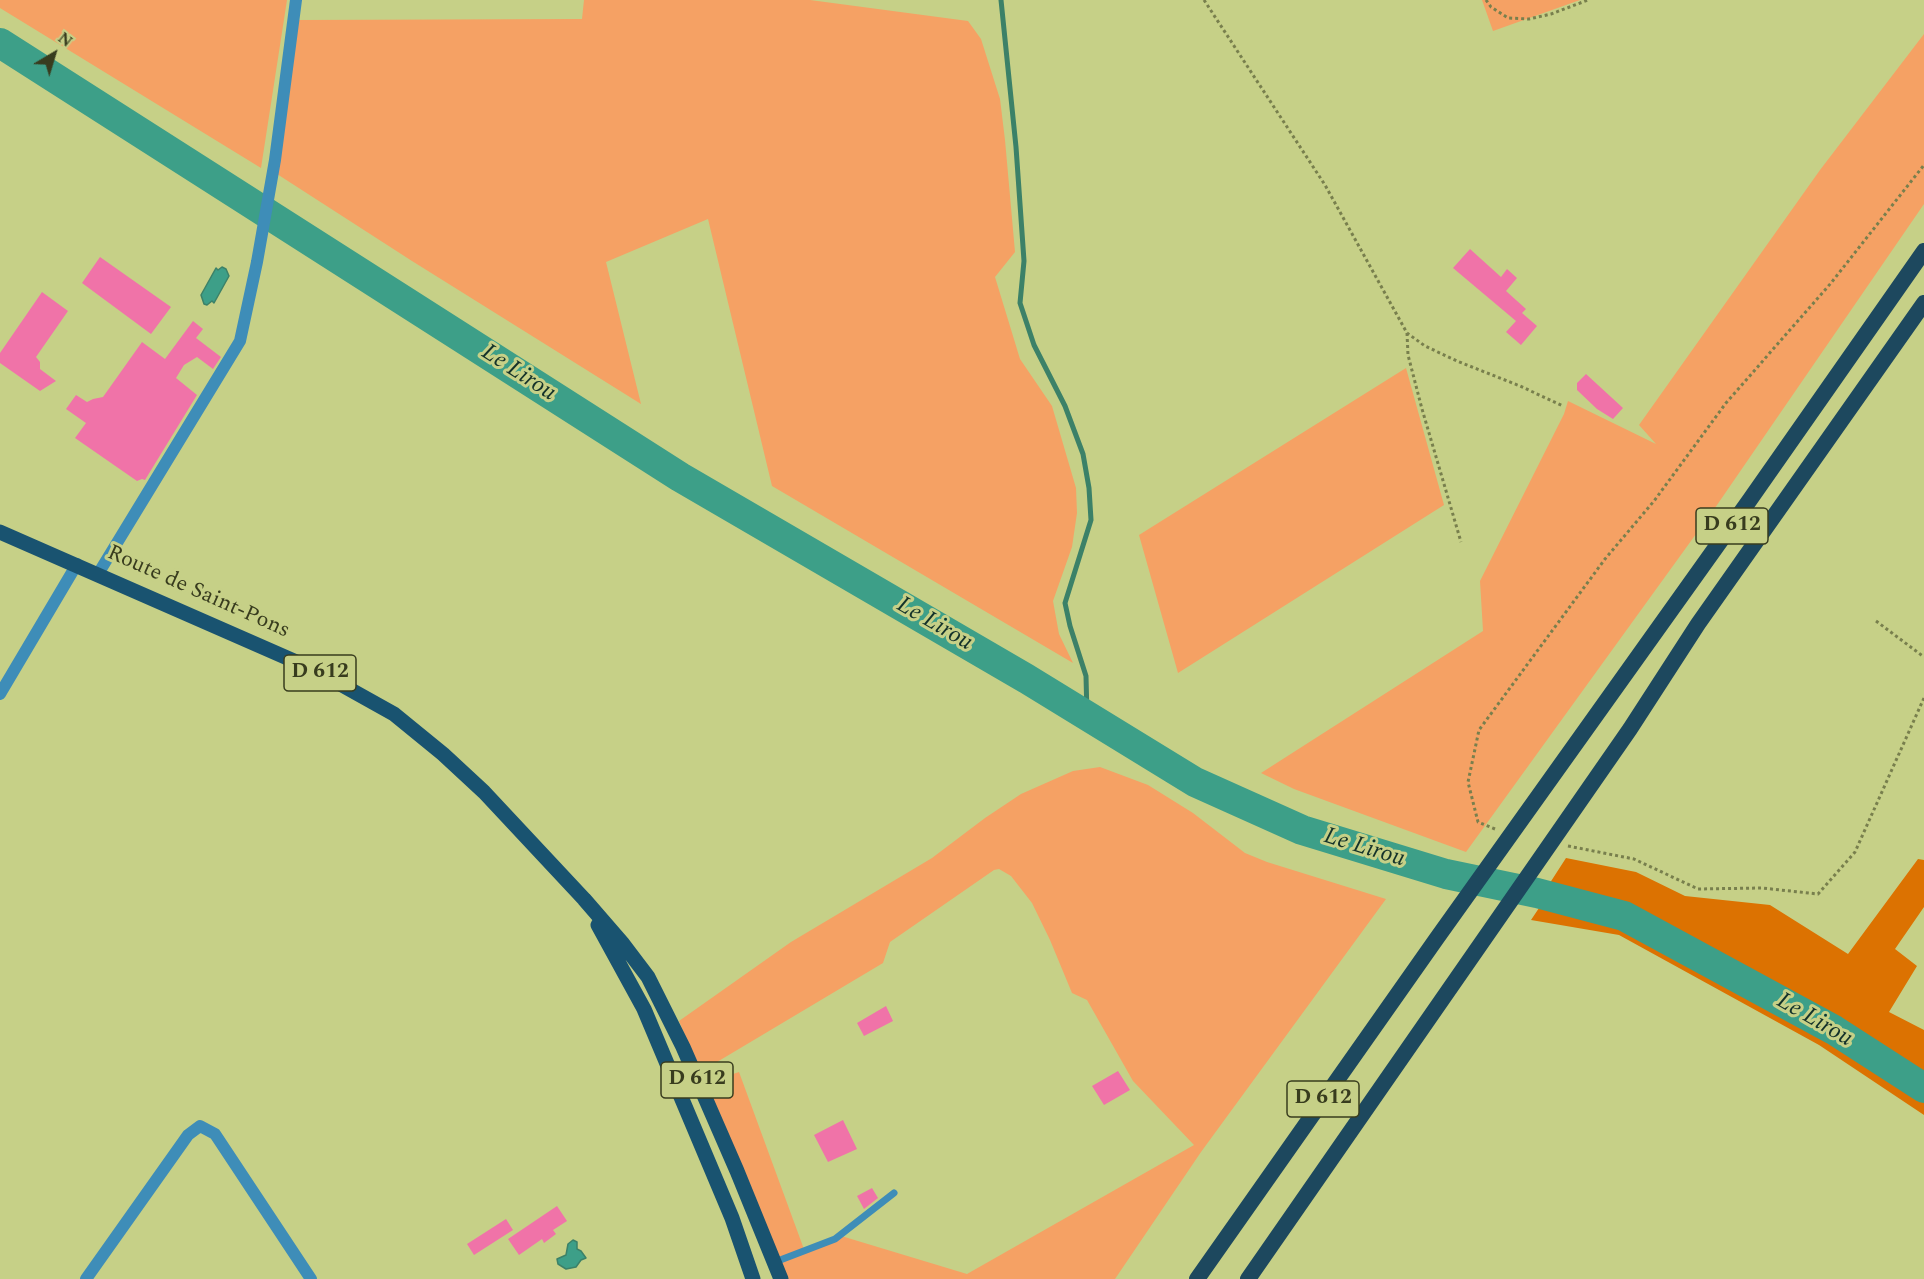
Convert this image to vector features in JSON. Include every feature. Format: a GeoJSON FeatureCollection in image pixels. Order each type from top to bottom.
{"type":"FeatureCollection","features":[{"type":"Feature","properties":{"kind":"highway","name":"D 612"},"geometry":{"type":"LineString","coordinates":[[1192,1279],[1209,1260],[1538,799],[1924,251]]}},
{"type":"Feature","properties":{"kind":"highway","name":"D 612"},"geometry":{"type":"LineString","coordinates":[[1249,1279],[1266,1250],[1468,958],[1630,729],[1711,605],[1924,303]]}},
{"type":"Feature","properties":{"kind":"highway"},"geometry":{"type":"LineString","coordinates":[[1197,1279],[1209,1260]]}},
{"type":"Feature","properties":{"kind":"main road","name":"Route de Saint-Pons"},"geometry":{"type":"LineString","coordinates":[[0,532],[317,671],[394,714],[443,754],[484,792],[584,899],[648,977],[683,1047],[781,1279]]}},
{"type":"Feature","properties":{"kind":"main road","name":"Route de Saint-Pons"},"geometry":{"type":"LineString","coordinates":[[584,899],[644,1009],[732,1218],[753,1279]]}},
{"type":"Feature","properties":{"kind":"street"},"geometry":{"type":"LineString","coordinates":[[98,574],[240,341],[275,160],[296,0]]}},
{"type":"Feature","properties":{"kind":"street"},"geometry":{"type":"LineString","coordinates":[[0,694],[76,564]]}},
{"type":"Feature","properties":{"kind":"street"},"geometry":{"type":"LineString","coordinates":[[86,1279],[188,1135],[200,1126],[215,1134],[310,1279]]}},
{"type":"Feature","properties":{"kind":"lane"},"geometry":{"type":"LineString","coordinates":[[775,1262],[835,1239],[894,1193]]}},
{"type":"Feature","properties":{"kind":"path"},"geometry":{"type":"LineString","coordinates":[[1204,0],[1325,185],[1407,333],[1425,346],[1457,362],[1520,386],[1563,406]]}},
{"type":"Feature","properties":{"kind":"path"},"geometry":{"type":"LineString","coordinates":[[1486,0],[1491,7],[1508,18],[1529,19],[1551,14],[1588,0]]}},
{"type":"Feature","properties":{"kind":"path"},"geometry":{"type":"LineString","coordinates":[[1407,333],[1408,355],[1461,542]]}},
{"type":"Feature","properties":{"kind":"path"},"geometry":{"type":"LineString","coordinates":[[1876,621],[1924,657]]}},
{"type":"Feature","properties":{"kind":"shaded area"},"geometry":{"type":"Polygon","coordinates":[[[0,0],[287,0],[261,168],[0,8],[0,0]]]}},
{"type":"Feature","properties":{"kind":"shaded area"},"geometry":{"type":"Polygon","coordinates":[[[584,0],[810,0],[968,21],[981,39],[1000,99],[1005,140],[1015,252],[995,277],[1020,359],[1052,406],[1076,488],[1077,513],[1072,547],[1053,601],[1059,634],[1073,663],[772,486],[708,219],[606,262],[641,404],[277,174],[299,20],[582,19],[584,0]]]}},
{"type":"Feature","properties":{"kind":"shaded area"},"geometry":{"type":"Polygon","coordinates":[[[1482,0],[1580,0],[1493,31],[1482,0]]]}},
{"type":"Feature","properties":{"kind":"shaded area"},"geometry":{"type":"Polygon","coordinates":[[[1924,34],[1924,204],[1717,505],[1466,852],[1294,789],[1261,773],[1483,631],[1480,581],[1564,414],[1568,401],[1656,444],[1639,425],[1820,170],[1924,34]]]}},
{"type":"Feature","properties":{"kind":"shaded area"},"geometry":{"type":"Polygon","coordinates":[[[1406,368],[1444,505],[1178,673],[1139,535],[1406,368]]]}},
{"type":"Feature","properties":{"kind":"shaded area"},"geometry":{"type":"Polygon","coordinates":[[[1100,767],[1148,785],[1193,813],[1245,853],[1386,899],[1201,1152],[1115,1279],[787,1279],[679,1021],[791,942],[932,858],[1021,794],[1073,771],[1100,767]],[[999,869],[994,870],[890,942],[883,963],[717,1062],[730,1075],[739,1072],[805,1252],[838,1235],[967,1274],[1194,1145],[1133,1081],[1087,1000],[1072,993],[1032,903],[1011,876],[999,869]]]}},
{"type":"Feature","properties":{"kind":"shaded area"},"geometry":{"type":"Polygon","coordinates":[[[1566,858],[1636,872],[1685,896],[1770,905],[1848,954],[1918,859],[1924,860],[1924,907],[1895,949],[1917,966],[1889,1012],[1924,1030],[1924,1077],[1817,1010],[1628,912],[1546,889],[1566,858]]]}},
{"type":"Feature","properties":{"kind":"shaded area"},"geometry":{"type":"Polygon","coordinates":[[[1543,902],[1626,924],[1832,1037],[1924,1097],[1924,1115],[1819,1045],[1619,935],[1531,920],[1543,902]]]}},
{"type":"Feature","properties":{"kind":"water"},"geometry":{"type":"Polygon","coordinates":[[[222,267],[226,269],[229,276],[214,303],[212,301],[207,305],[204,304],[201,295],[216,268],[218,270],[222,267]]]}},
{"type":"Feature","properties":{"kind":"water"},"geometry":{"type":"Polygon","coordinates":[[[573,1240],[577,1242],[577,1249],[586,1258],[581,1260],[576,1267],[566,1269],[558,1264],[557,1259],[566,1255],[568,1244],[573,1240]]]}},
{"type":"Feature","properties":{"kind":"building"},"geometry":{"type":"Polygon","coordinates":[[[1470,249],[1501,277],[1507,269],[1517,278],[1506,291],[1526,309],[1522,313],[1537,326],[1521,345],[1506,332],[1516,321],[1453,268],[1470,249]]]}},
{"type":"Feature","properties":{"kind":"building"},"geometry":{"type":"Polygon","coordinates":[[[100,257],[171,307],[151,334],[82,283],[100,257]]]}},
{"type":"Feature","properties":{"kind":"building"},"geometry":{"type":"Polygon","coordinates":[[[42,292],[68,311],[36,357],[40,362],[40,369],[56,381],[40,391],[0,363],[0,353],[42,292]]]}},
{"type":"Feature","properties":{"kind":"building"},"geometry":{"type":"Polygon","coordinates":[[[193,321],[203,329],[196,338],[221,357],[213,369],[197,357],[184,365],[176,378],[197,395],[145,480],[137,481],[75,438],[86,423],[66,409],[76,395],[87,402],[103,397],[142,342],[165,359],[193,321]]]}},
{"type":"Feature","properties":{"kind":"building"},"geometry":{"type":"Polygon","coordinates":[[[1586,374],[1623,408],[1613,419],[1597,409],[1577,390],[1577,383],[1586,374]]]}},
{"type":"Feature","properties":{"kind":"building"},"geometry":{"type":"Polygon","coordinates":[[[886,1006],[893,1021],[864,1036],[857,1023],[886,1006]]]}},
{"type":"Feature","properties":{"kind":"building"},"geometry":{"type":"Polygon","coordinates":[[[1118,1071],[1130,1090],[1104,1105],[1092,1086],[1118,1071]]]}},
{"type":"Feature","properties":{"kind":"building"},"geometry":{"type":"Polygon","coordinates":[[[843,1120],[857,1149],[828,1162],[814,1135],[843,1120]]]}},
{"type":"Feature","properties":{"kind":"building"},"geometry":{"type":"Polygon","coordinates":[[[872,1188],[878,1198],[864,1209],[857,1196],[872,1188]]]}},
{"type":"Feature","properties":{"kind":"building"},"geometry":{"type":"Polygon","coordinates":[[[557,1206],[567,1221],[553,1230],[556,1234],[544,1243],[542,1239],[519,1255],[508,1239],[557,1206]]]}},
{"type":"Feature","properties":{"kind":"building"},"geometry":{"type":"Polygon","coordinates":[[[506,1219],[513,1230],[474,1255],[467,1244],[506,1219]]]}},
{"type":"Feature","properties":{"kind":"waterway"},"geometry":{"type":"LineString","coordinates":[[1001,0],[1016,147],[1024,261],[1020,303],[1034,345],[1065,406],[1083,454],[1089,488],[1091,520],[1065,603],[1086,676],[1087,716]]}},
{"type":"Feature","properties":{"kind":"waterway","name":"Le Lirou"},"geometry":{"type":"LineString","coordinates":[[0,43],[680,477],[1027,679],[1195,782],[1302,830],[1446,874],[1537,893],[1624,916],[1834,1030],[1924,1088]]}}]}
